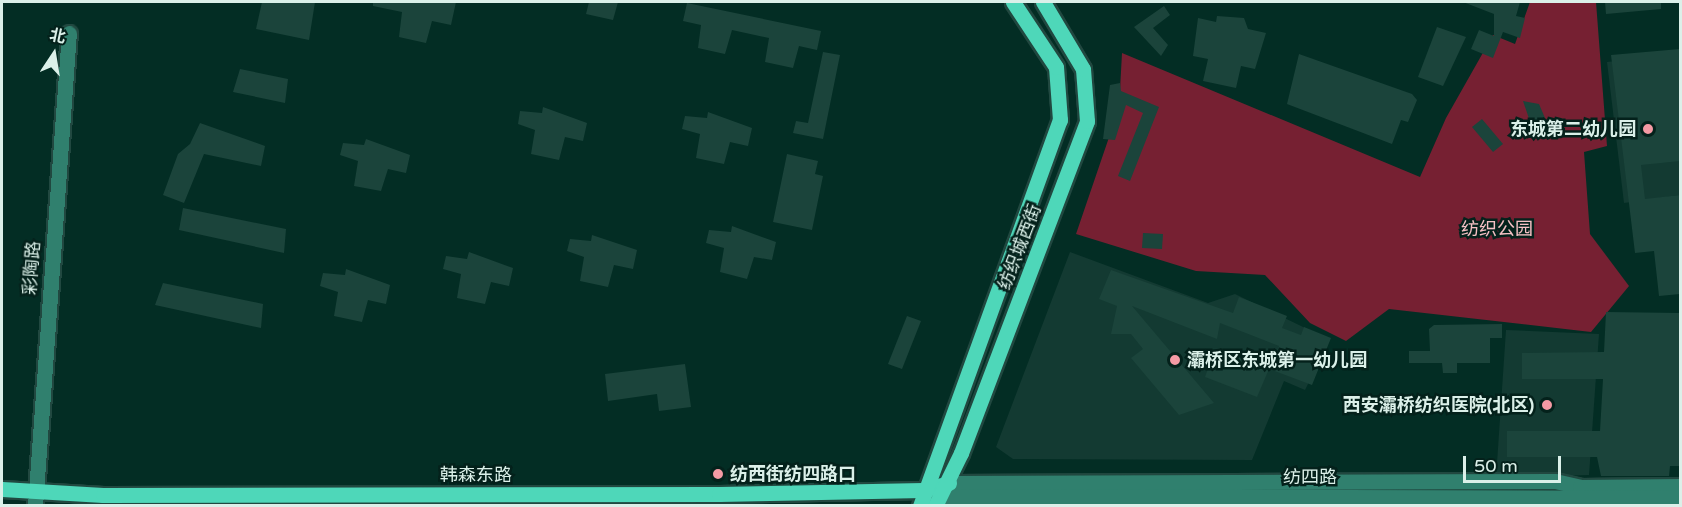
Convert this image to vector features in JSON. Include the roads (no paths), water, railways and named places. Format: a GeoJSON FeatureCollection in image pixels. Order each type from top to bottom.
{"type":"FeatureCollection","features":[{"type":"Feature","properties":{"kind":"main road","name":"纺织城西街"},"geometry":{"type":"LineString","coordinates":[[921,498],[1060,120],[1056,67],[1013,2]]}},
{"type":"Feature","properties":{"kind":"main road","name":"纺织城西街"},"geometry":{"type":"LineString","coordinates":[[934,502],[949,483],[1087,121],[1083,69],[1043,2]]}},
{"type":"Feature","properties":{"kind":"main road","name":"韩森东路"},"geometry":{"type":"LineString","coordinates":[[2,489],[36,500],[921,498],[949,483]]}},
{"type":"Feature","properties":{"kind":"street","name":"彩陶路"},"geometry":{"type":"LineString","coordinates":[[36,500],[69,33]]}},
{"type":"Feature","properties":{"kind":"street","name":"纺四路"},"geometry":{"type":"LineString","coordinates":[[949,483],[1680,486]]}},
{"type":"Feature","properties":{"kind":"street","name":"纺四路"},"geometry":{"type":"LineString","coordinates":[[934,502],[1680,498]]}},
{"type":"Feature","properties":{"kind":"place","name":"东城第二幼儿园"},"geometry":{"type":"Point","coordinates":[1648,129]}},
{"type":"Feature","properties":{"kind":"place","name":"灞桥区东城第一幼儿园"},"geometry":{"type":"Point","coordinates":[1175,360]}},
{"type":"Feature","properties":{"kind":"place","name":"西安灞桥纺织医院(北区)"},"geometry":{"type":"Point","coordinates":[1547,405]}},
{"type":"Feature","properties":{"kind":"place","name":"纺西街纺四路口"},"geometry":{"type":"Point","coordinates":[718,474]}},
{"type":"Feature","properties":{"kind":"park label","name":"纺织公园"},"geometry":{"type":"Point","coordinates":[1497,229]}}]}
